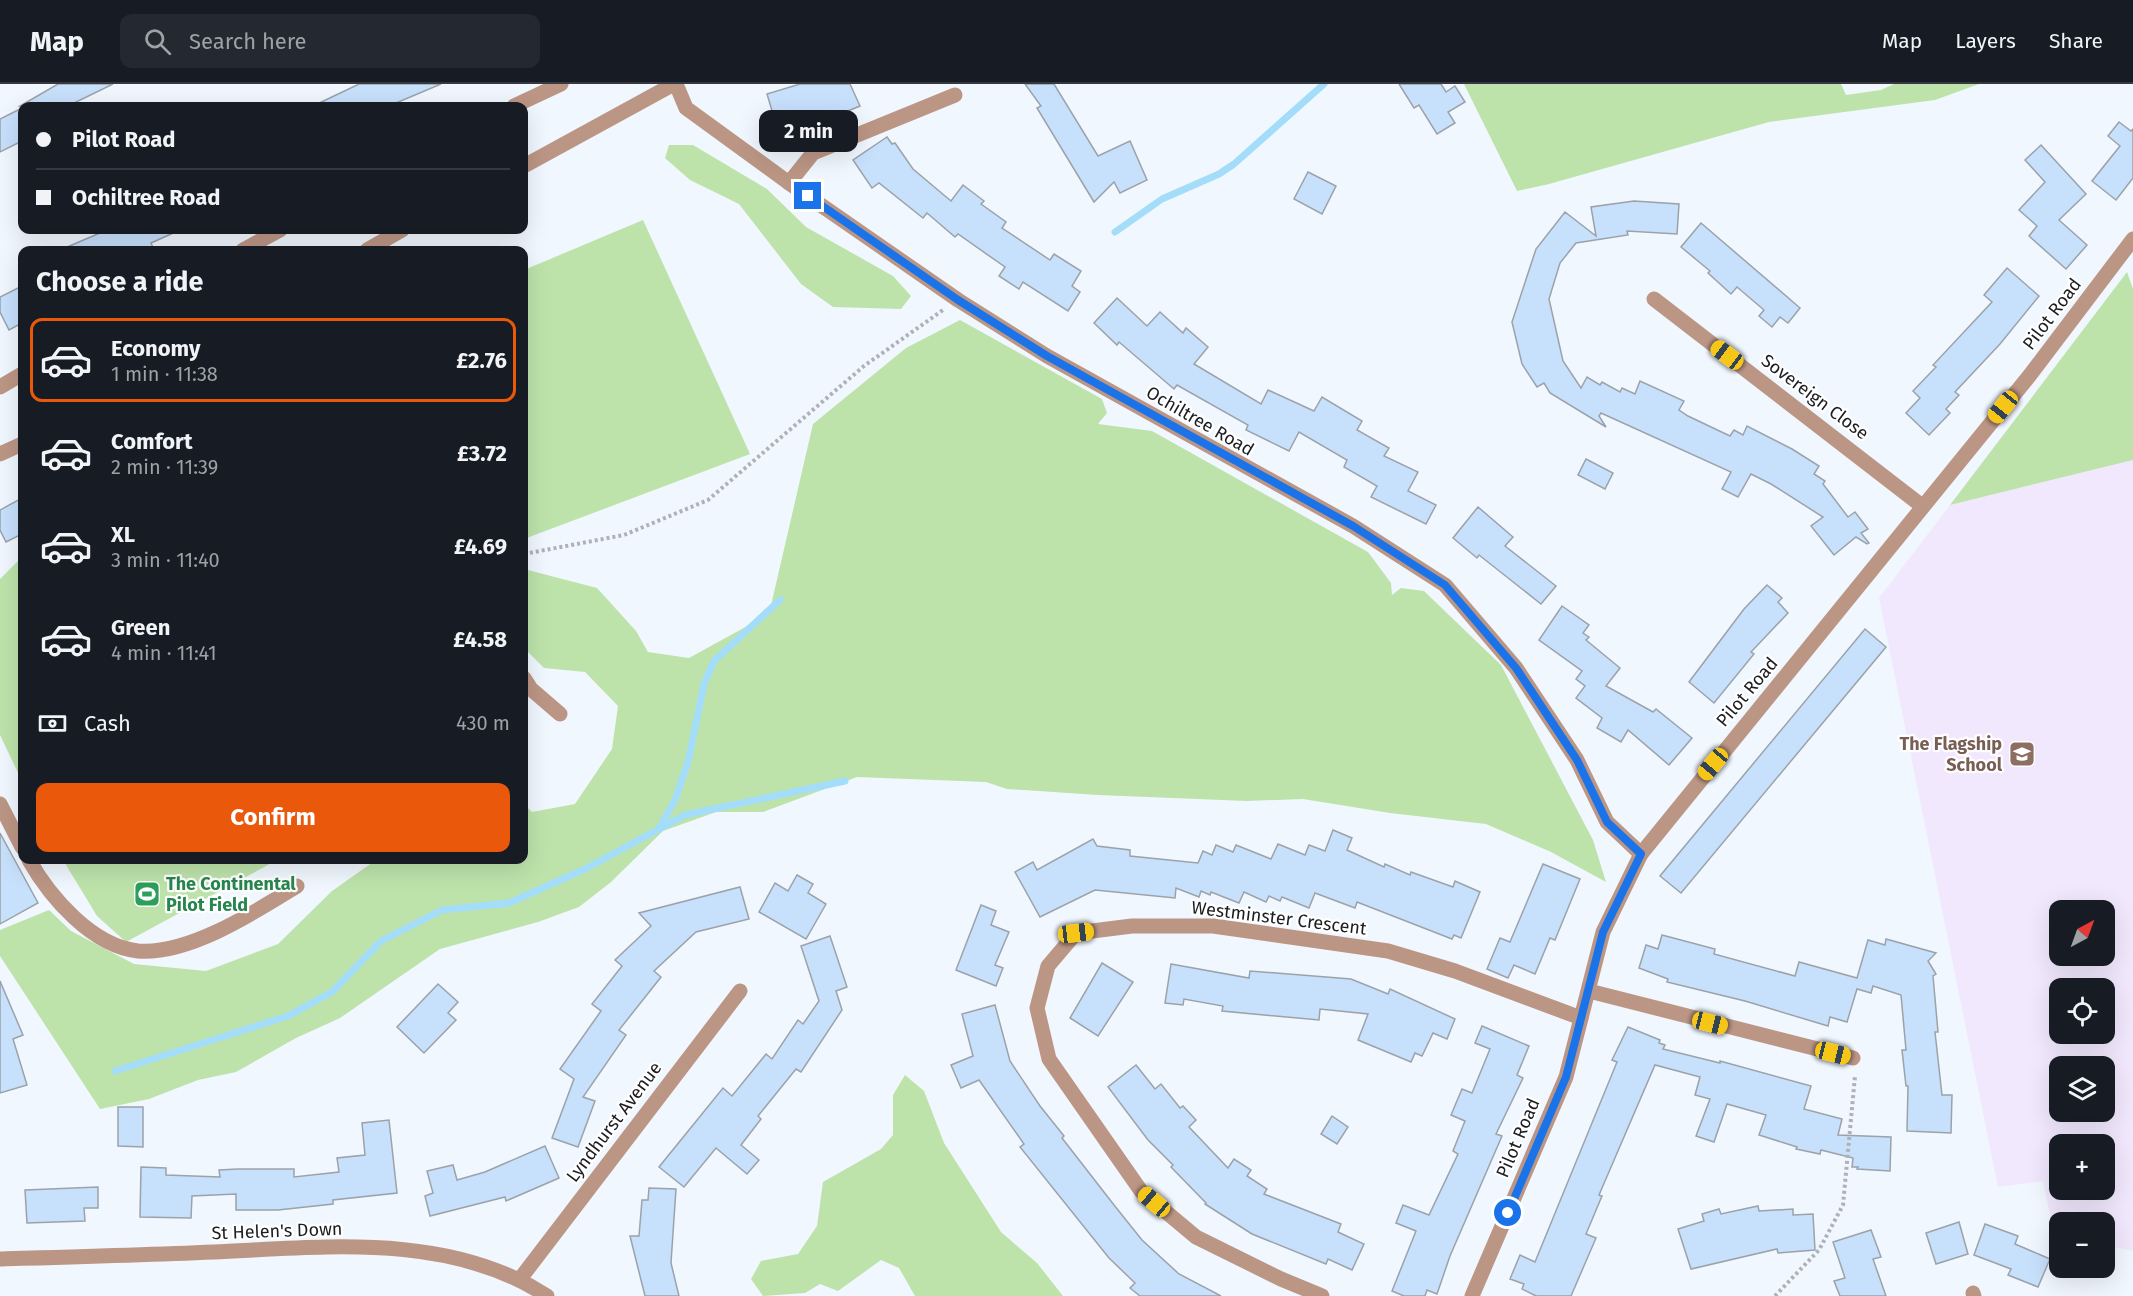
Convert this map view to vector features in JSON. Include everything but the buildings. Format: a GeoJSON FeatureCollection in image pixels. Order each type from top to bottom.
{"type":"FeatureCollection","features":[{"type":"Feature","properties":{"kind":"street"},"geometry":{"type":"LineString","coordinates":[[523,102],[561,84]]}},
{"type":"Feature","properties":{"kind":"street"},"geometry":{"type":"LineString","coordinates":[[528,164],[675,84]]}},
{"type":"Feature","properties":{"kind":"street","name":"Ochiltree Road"},"geometry":{"type":"LineString","coordinates":[[675,84],[686,108],[789,183],[958,300],[1047,356],[1353,526],[1445,585],[1516,668],[1577,760],[1607,822],[1641,854]]}},
{"type":"Feature","properties":{"kind":"street"},"geometry":{"type":"LineString","coordinates":[[789,183],[813,153],[955,94]]}},
{"type":"Feature","properties":{"kind":"street"},"geometry":{"type":"LineString","coordinates":[[250,246],[273,234]]}},
{"type":"Feature","properties":{"kind":"street"},"geometry":{"type":"LineString","coordinates":[[374,246],[395,234]]}},
{"type":"Feature","properties":{"kind":"street","name":"Pilot Road"},"geometry":{"type":"LineString","coordinates":[[1472,1296],[1566,1077],[1603,932],[1641,854],[2030,375],[2133,239]]}},
{"type":"Feature","properties":{"kind":"street","name":"Sovereign Close"},"geometry":{"type":"LineString","coordinates":[[1654,299],[1922,506]]}},
{"type":"Feature","properties":{"kind":"street"},"geometry":{"type":"LineString","coordinates":[[0,387],[18,376]]}},
{"type":"Feature","properties":{"kind":"street"},"geometry":{"type":"LineString","coordinates":[[0,454],[18,446]]}},
{"type":"Feature","properties":{"kind":"street"},"geometry":{"type":"LineString","coordinates":[[528,684],[560,714]]}},
{"type":"Feature","properties":{"kind":"street"},"geometry":{"type":"LineString","coordinates":[[0,804],[18,839]]}},
{"type":"Feature","properties":{"kind":"street"},"geometry":{"type":"LineString","coordinates":[[32,864],[51,892],[73,916],[114,944],[137,951],[158,950],[216,932],[245,918],[297,886]]}},
{"type":"Feature","properties":{"kind":"street","name":"Westminster Crescent"},"geometry":{"type":"LineString","coordinates":[[1322,1296],[1281,1279],[1196,1237],[1141,1191],[1048,1059],[1037,1008],[1048,966],[1076,933],[1132,926],[1213,926],[1388,951],[1455,971],[1581,1018]]}},
{"type":"Feature","properties":{"kind":"street","name":"Lyndhurst Avenue"},"geometry":{"type":"LineString","coordinates":[[520,1279],[740,991]]}},
{"type":"Feature","properties":{"kind":"street"},"geometry":{"type":"LineString","coordinates":[[1589,991],[1853,1058]]}},
{"type":"Feature","properties":{"kind":"street","name":"St Helen's Down"},"geometry":{"type":"LineString","coordinates":[[0,1259],[327,1247],[410,1249],[465,1259],[520,1279],[547,1296]]}},
{"type":"Feature","properties":{"kind":"path"},"geometry":{"type":"LineString","coordinates":[[528,553],[624,535],[708,500],[864,366],[958,300]]}},
{"type":"Feature","properties":{"kind":"path"},"geometry":{"type":"LineString","coordinates":[[1775,1296],[1819,1250],[1843,1205],[1856,1086],[1853,1058]]}},
{"type":"Feature","properties":{"kind":"shaded area","name":"The Flagship School"},"geometry":{"type":"Polygon","coordinates":[[[2133,460],[2133,1251],[2115,1247],[2115,1212],[2049,1212],[2043,1181],[1998,1187],[1879,598],[1950,505],[2133,460]]]}},
{"type":"Feature","properties":{"kind":"green space"},"geometry":{"type":"Polygon","coordinates":[[[1464,84],[1841,84],[1846,95],[1881,90],[1894,84],[1979,84],[1935,100],[1769,122],[1517,191],[1464,84]]]}},
{"type":"Feature","properties":{"kind":"green space"},"geometry":{"type":"Polygon","coordinates":[[[669,145],[693,145],[767,189],[806,227],[893,276],[911,296],[901,309],[833,307],[801,284],[739,204],[690,180],[665,158],[669,145]]]}},
{"type":"Feature","properties":{"kind":"green space"},"geometry":{"type":"Polygon","coordinates":[[[643,220],[750,454],[528,537],[528,268],[643,220]]]}},
{"type":"Feature","properties":{"kind":"green space"},"geometry":{"type":"Polygon","coordinates":[[[2127,272],[2133,289],[2133,460],[1950,505],[2127,272]]]}},
{"type":"Feature","properties":{"kind":"green space"},"geometry":{"type":"Polygon","coordinates":[[[960,320],[1102,399],[1107,413],[1098,424],[1152,431],[1368,552],[1391,583],[1392,595],[1401,588],[1424,591],[1501,665],[1593,840],[1606,882],[1551,852],[1486,824],[1390,813],[1303,799],[1247,801],[1098,795],[1007,789],[986,782],[857,777],[763,812],[716,812],[663,831],[611,882],[579,907],[538,922],[440,949],[340,1018],[296,1038],[236,1072],[198,1080],[149,1099],[100,1109],[0,956],[0,930],[49,910],[71,931],[134,964],[206,971],[278,944],[332,891],[370,864],[528,864],[528,808],[532,812],[575,804],[612,749],[618,706],[585,672],[544,668],[528,652],[528,570],[597,588],[636,631],[648,652],[689,658],[769,614],[813,424],[906,348],[960,320]]]}},
{"type":"Feature","properties":{"kind":"green space"},"geometry":{"type":"Polygon","coordinates":[[[18,561],[18,773],[0,735],[0,579],[18,561]]]}},
{"type":"Feature","properties":{"kind":"green space","name":"The Continental Pilot Field"},"geometry":{"type":"Polygon","coordinates":[[[65,864],[270,864],[126,942],[97,916],[65,864]]]}},
{"type":"Feature","properties":{"kind":"green space"},"geometry":{"type":"Polygon","coordinates":[[[905,1075],[924,1091],[944,1143],[1001,1232],[1037,1263],[1063,1296],[915,1296],[899,1268],[881,1260],[838,1291],[820,1284],[805,1293],[763,1296],[751,1279],[761,1261],[798,1254],[817,1226],[823,1182],[881,1149],[893,1135],[893,1095],[905,1075]]]}},
{"type":"Feature","properties":{"kind":"waterway"},"geometry":{"type":"LineString","coordinates":[[1115,232],[1162,199],[1219,174],[1234,164],[1324,84]]}},
{"type":"Feature","properties":{"kind":"waterway"},"geometry":{"type":"LineString","coordinates":[[659,829],[675,800],[688,762],[704,684],[714,661],[780,600]]}},
{"type":"Feature","properties":{"kind":"waterway"},"geometry":{"type":"LineString","coordinates":[[115,1071],[288,1016],[332,992],[381,941],[442,910],[509,903],[585,869],[685,815],[845,781]]}},
{"type":"Feature","properties":{"kind":"place","name":"The Flagship School"},"geometry":{"type":"Point","coordinates":[2022,754]}},
{"type":"Feature","properties":{"kind":"place","name":"The Continental Pilot Field"},"geometry":{"type":"Point","coordinates":[147,894]}},
{"type":"Feature","properties":{"kind":"route"},"geometry":{"type":"LineString","coordinates":[[808,196],[958,300],[1047,356],[1253,473],[1353,526],[1445,585],[1516,668],[1577,760],[1607,822],[1641,854],[1603,932],[1566,1077],[1508,1213]]}}]}
